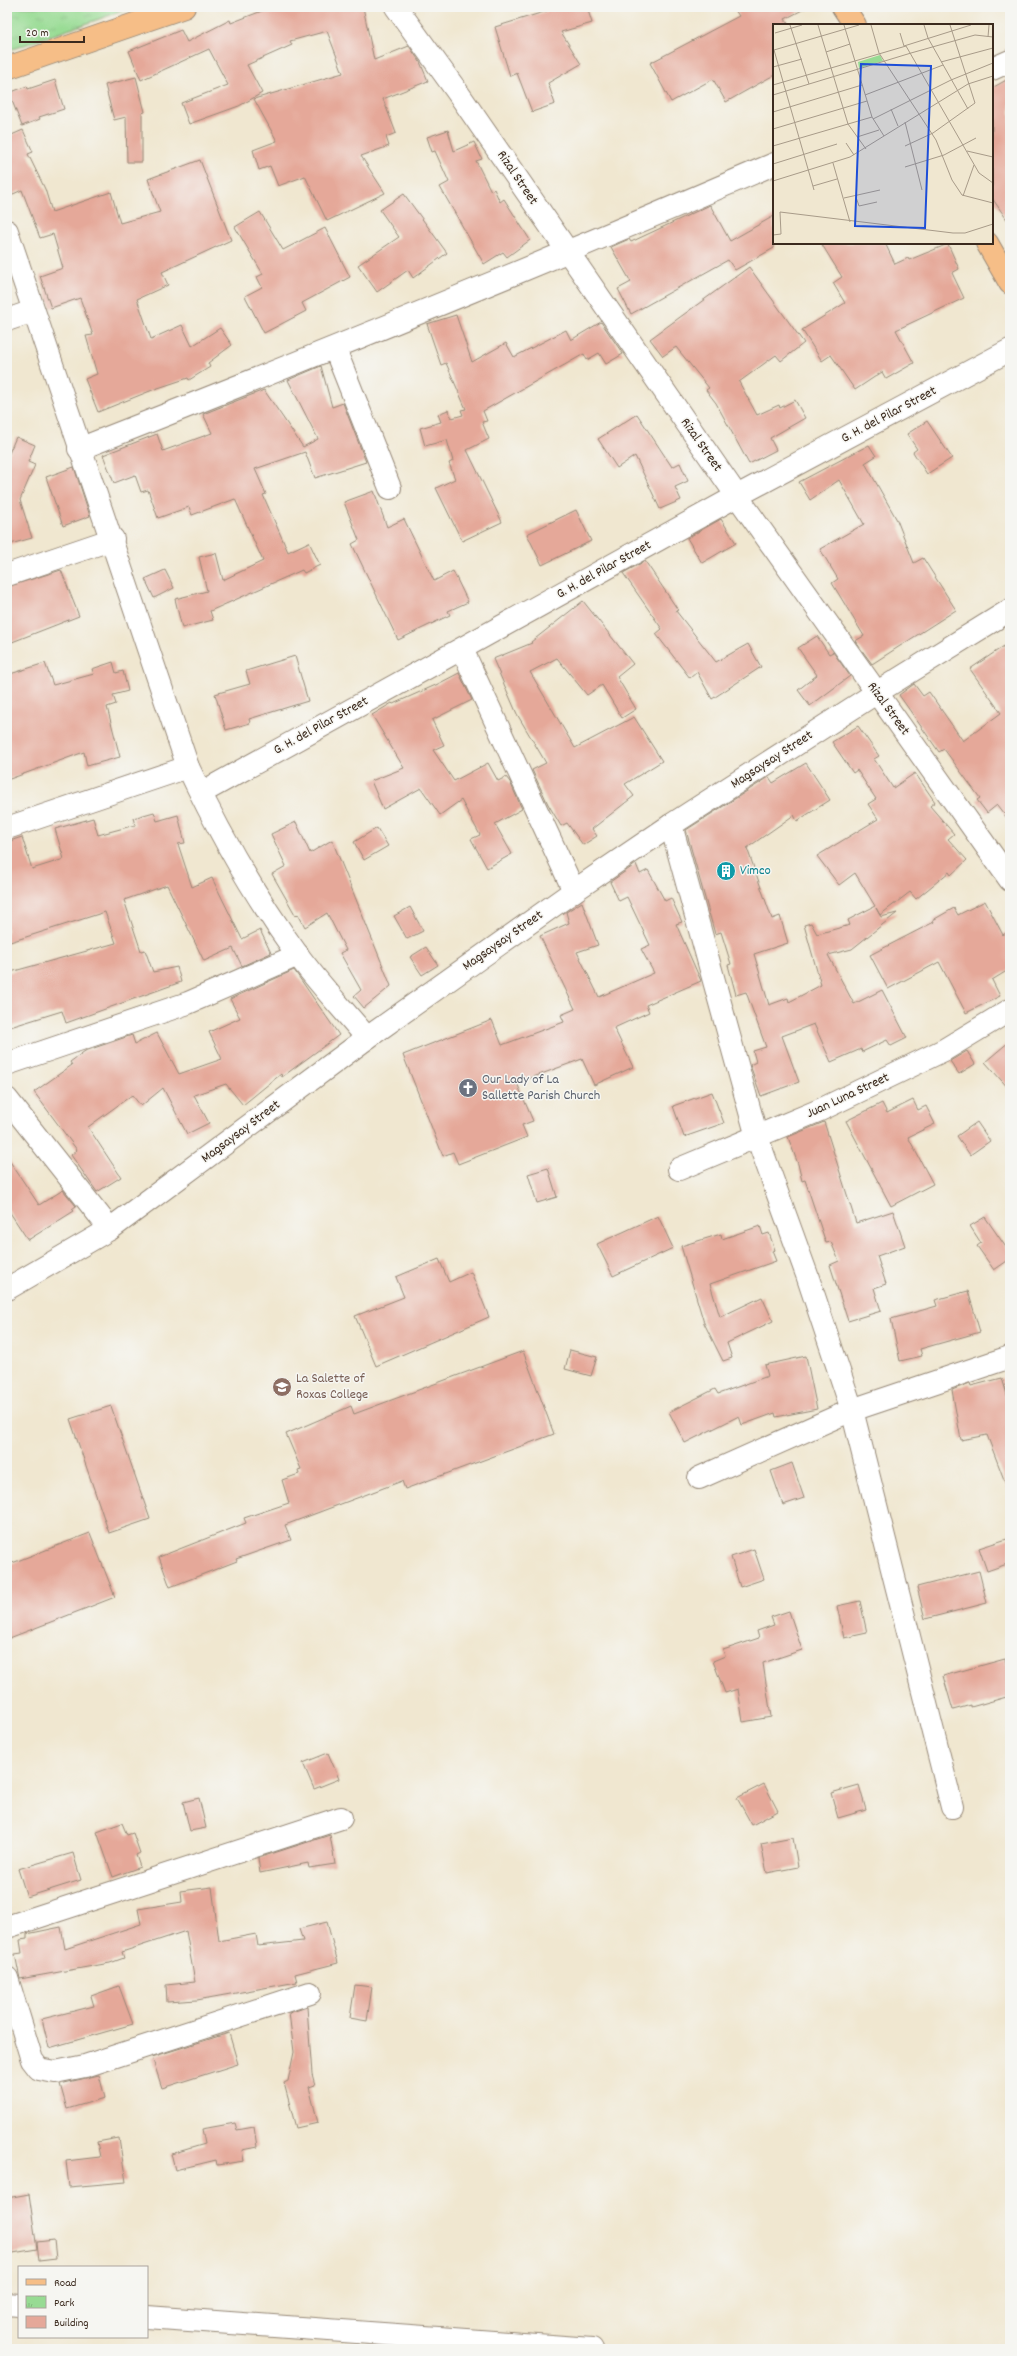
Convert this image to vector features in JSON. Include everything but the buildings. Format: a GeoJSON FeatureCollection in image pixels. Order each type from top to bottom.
{"type":"FeatureCollection","features":[{"type":"Feature","properties":{"kind":"main road"},"geometry":{"type":"LineString","coordinates":[[7,68],[184,7]]}},
{"type":"Feature","properties":{"kind":"main road"},"geometry":{"type":"LineString","coordinates":[[843,7],[854,24]]}},
{"type":"Feature","properties":{"kind":"main road"},"geometry":{"type":"LineString","coordinates":[[988,244],[1010,283]]}},
{"type":"Feature","properties":{"kind":"street","name":"Rizal Street"},"geometry":{"type":"LineString","coordinates":[[396,7],[456,90],[737,496],[1010,880]]}},
{"type":"Feature","properties":{"kind":"street"},"geometry":{"type":"LineString","coordinates":[[993,69],[1010,61]]}},
{"type":"Feature","properties":{"kind":"street"},"geometry":{"type":"LineString","coordinates":[[79,449],[335,349],[568,253],[773,164]]}},
{"type":"Feature","properties":{"kind":"street"},"geometry":{"type":"LineString","coordinates":[[7,231],[79,449],[113,540],[188,767],[214,822],[252,889],[298,955],[368,1038]]}},
{"type":"Feature","properties":{"kind":"street"},"geometry":{"type":"LineString","coordinates":[[7,320],[33,311]]}},
{"type":"Feature","properties":{"kind":"street"},"geometry":{"type":"LineString","coordinates":[[335,349],[390,488]]}},
{"type":"Feature","properties":{"kind":"street","name":"G. H. del Pilar Street"},"geometry":{"type":"LineString","coordinates":[[200,793],[737,496],[1010,350]]}},
{"type":"Feature","properties":{"kind":"street"},"geometry":{"type":"LineString","coordinates":[[7,575],[113,540]]}},
{"type":"Feature","properties":{"kind":"street","name":"Magsaysay Street"},"geometry":{"type":"LineString","coordinates":[[7,1289],[110,1228],[368,1038],[574,891],[671,825],[876,693],[1010,610]]}},
{"type":"Feature","properties":{"kind":"street"},"geometry":{"type":"LineString","coordinates":[[462,649],[574,891]]}},
{"type":"Feature","properties":{"kind":"street"},"geometry":{"type":"LineString","coordinates":[[7,828],[188,767]]}},
{"type":"Feature","properties":{"kind":"street"},"geometry":{"type":"LineString","coordinates":[[671,825],[757,1137],[807,1274],[852,1410],[952,1807]]}},
{"type":"Feature","properties":{"kind":"street"},"geometry":{"type":"LineString","coordinates":[[7,1064],[188,1003],[298,955]]}},
{"type":"Feature","properties":{"kind":"street","name":"Juan Luna Street"},"geometry":{"type":"LineString","coordinates":[[679,1169],[820,1110],[944,1050],[1010,1010]]}},
{"type":"Feature","properties":{"kind":"street"},"geometry":{"type":"LineString","coordinates":[[7,1099],[110,1228]]}},
{"type":"Feature","properties":{"kind":"street"},"geometry":{"type":"LineString","coordinates":[[699,1478],[852,1410],[1010,1357]]}},
{"type":"Feature","properties":{"kind":"street"},"geometry":{"type":"LineString","coordinates":[[7,1928],[341,1818]]}},
{"type":"Feature","properties":{"kind":"street"},"geometry":{"type":"LineString","coordinates":[[7,1978],[32,2060],[39,2069],[56,2072],[84,2066],[310,1993]]}},
{"type":"Feature","properties":{"kind":"street"},"geometry":{"type":"LineString","coordinates":[[7,2304],[18,2305]]}},
{"type":"Feature","properties":{"kind":"street"},"geometry":{"type":"LineString","coordinates":[[148,2317],[592,2349]]}},
{"type":"Feature","properties":{"kind":"green space"},"geometry":{"type":"Polygon","coordinates":[[[7,7],[134,7],[7,51],[7,7]]]}},
{"type":"Feature","properties":{"kind":"place","name":"Vimco"},"geometry":{"type":"Point","coordinates":[726,871]}},
{"type":"Feature","properties":{"kind":"place","name":"Our Lady of La Sallette Parish Church"},"geometry":{"type":"Point","coordinates":[468,1088]}},
{"type":"Feature","properties":{"kind":"place","name":"La Salette of Roxas College"},"geometry":{"type":"Point","coordinates":[282,1387]}}]}
